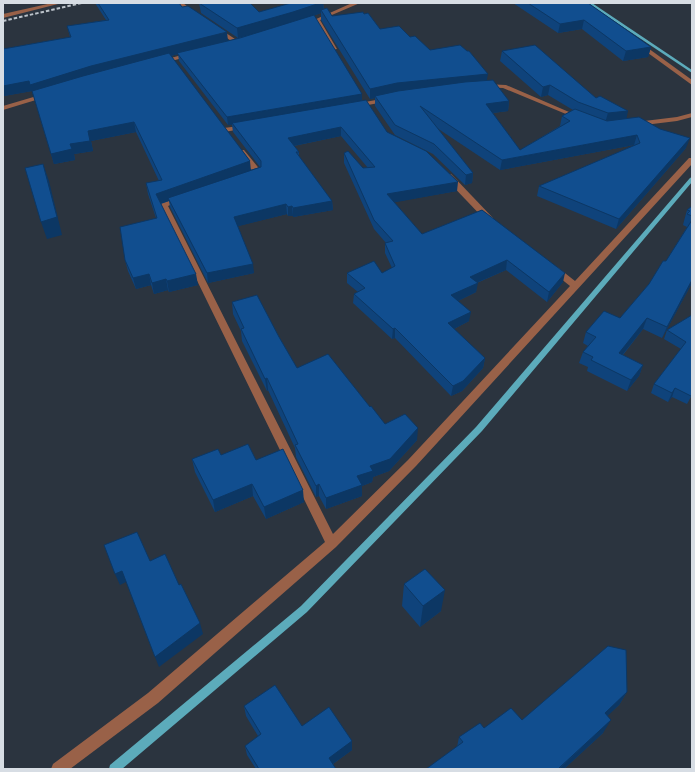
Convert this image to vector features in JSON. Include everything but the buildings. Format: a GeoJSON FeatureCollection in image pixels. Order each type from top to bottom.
{"type":"FeatureCollection","features":[{"type":"Feature","properties":{"kind":"street"},"geometry":{"type":"LineString","coordinates":[[3,16],[59,3]]}},
{"type":"Feature","properties":{"kind":"street"},"geometry":{"type":"LineString","coordinates":[[180,3],[201,18]]}},
{"type":"Feature","properties":{"kind":"street"},"geometry":{"type":"LineString","coordinates":[[310,22],[357,3]]}},
{"type":"Feature","properties":{"kind":"street"},"geometry":{"type":"LineString","coordinates":[[317,20],[340,58]]}},
{"type":"Feature","properties":{"kind":"street"},"geometry":{"type":"LineString","coordinates":[[213,26],[238,43]]}},
{"type":"Feature","properties":{"kind":"street"},"geometry":{"type":"LineString","coordinates":[[230,45],[245,41]]}},
{"type":"Feature","properties":{"kind":"street"},"geometry":{"type":"LineString","coordinates":[[636,42],[692,83]]}},
{"type":"Feature","properties":{"kind":"street"},"geometry":{"type":"LineString","coordinates":[[151,65],[174,62],[201,52]]}},
{"type":"Feature","properties":{"kind":"street"},"geometry":{"type":"LineString","coordinates":[[473,87],[489,85],[504,86],[587,121]]}},
{"type":"Feature","properties":{"kind":"street"},"geometry":{"type":"LineString","coordinates":[[3,108],[52,93]]}},
{"type":"Feature","properties":{"kind":"street"},"geometry":{"type":"LineString","coordinates":[[347,109],[367,103],[396,98]]}},
{"type":"Feature","properties":{"kind":"street"},"geometry":{"type":"LineString","coordinates":[[627,125],[677,119],[692,115]]}},
{"type":"Feature","properties":{"kind":"street"},"geometry":{"type":"LineString","coordinates":[[243,178],[258,173],[227,134],[255,125]]}},
{"type":"Feature","properties":{"kind":"street"},"geometry":{"type":"LineString","coordinates":[[58,769],[154,698],[332,543],[412,463],[692,160]]}},
{"type":"Feature","properties":{"kind":"street"},"geometry":{"type":"LineString","coordinates":[[440,168],[496,225]]}},
{"type":"Feature","properties":{"kind":"street"},"geometry":{"type":"LineString","coordinates":[[193,195],[164,204],[210,300],[332,543]]}},
{"type":"Feature","properties":{"kind":"street"},"geometry":{"type":"LineString","coordinates":[[545,262],[575,285]]}},
{"type":"Feature","properties":{"kind":"waterway"},"geometry":{"type":"LineString","coordinates":[[589,3],[692,72]]}},
{"type":"Feature","properties":{"kind":"waterway"},"geometry":{"type":"LineString","coordinates":[[114,769],[304,609],[479,429],[692,179]]}},
{"type":"Feature","properties":{"kind":"railway"},"geometry":{"type":"LineString","coordinates":[[3,21],[82,3]]}}]}
